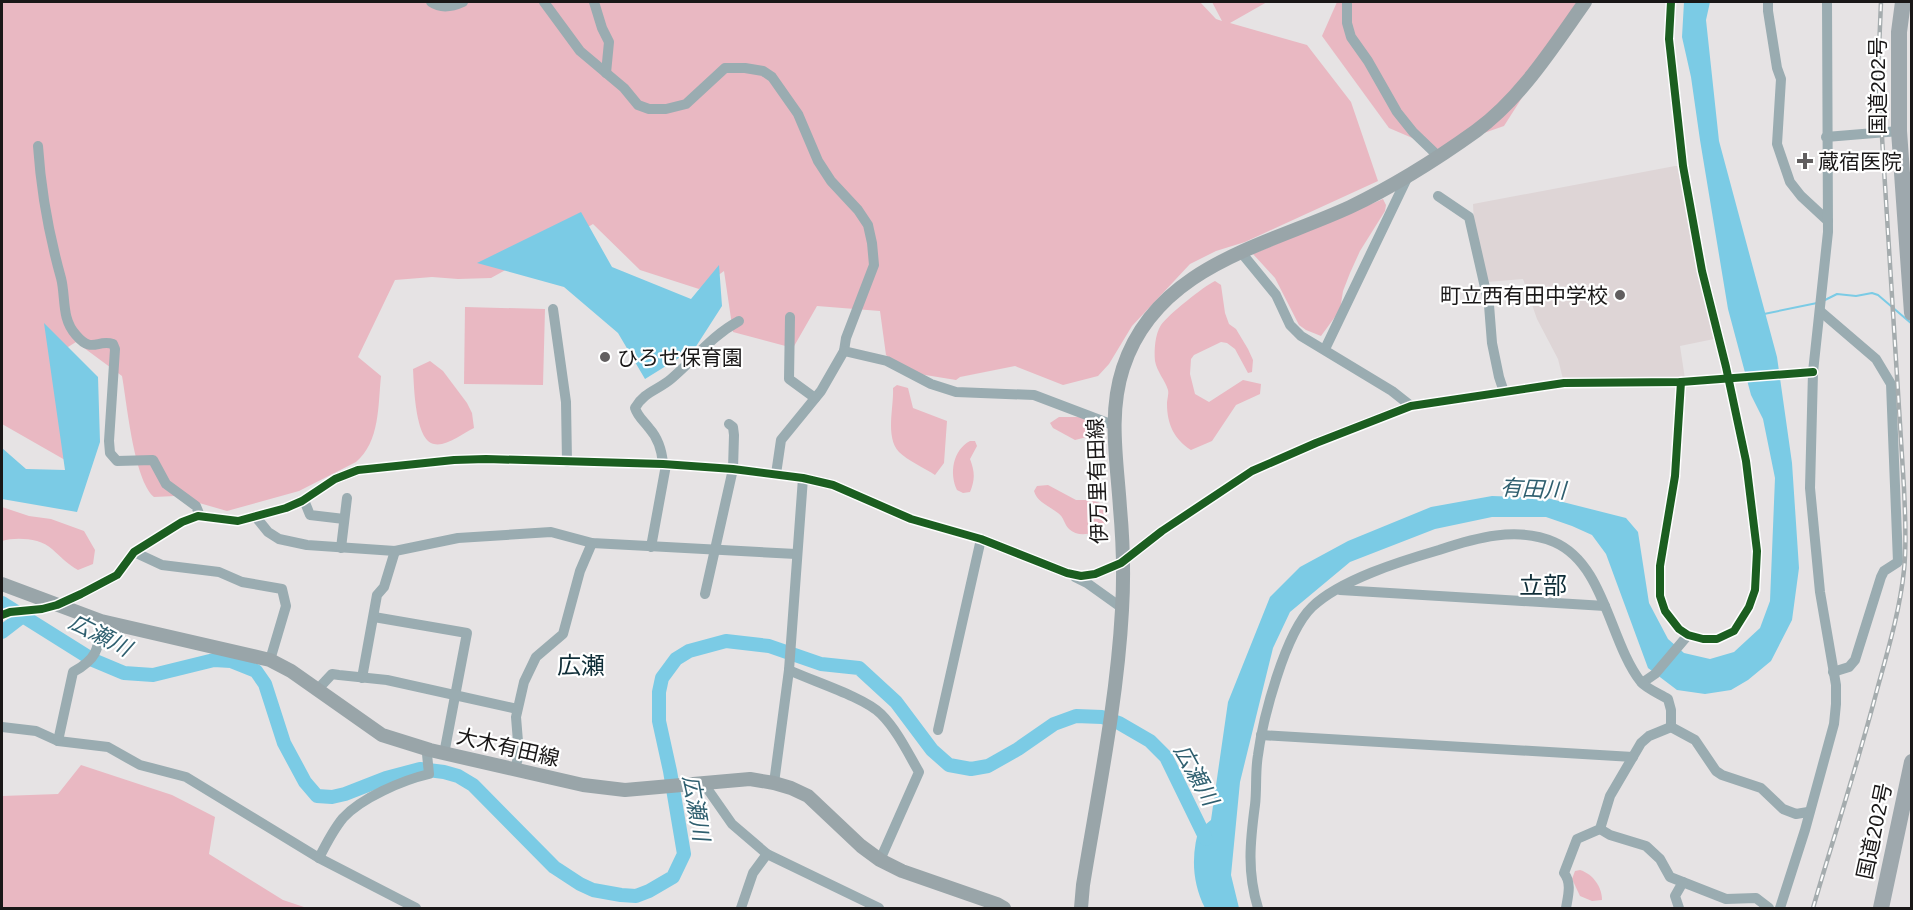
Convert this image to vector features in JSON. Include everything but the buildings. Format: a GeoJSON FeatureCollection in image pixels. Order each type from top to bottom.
{"type":"FeatureCollection","features":[{"type":"Feature","properties":{"kind":"highway","name":"国道202号"},"geometry":{"type":"LineString","coordinates":[[1903,2],[1899,32],[1899,131],[1911,313]]}},
{"type":"Feature","properties":{"kind":"highway","name":"国道202号"},"geometry":{"type":"LineString","coordinates":[[1881,909],[1911,762]]}},
{"type":"Feature","properties":{"kind":"main road","name":"伊万里有田線"},"geometry":{"type":"LineString","coordinates":[[1081,909],[1115,690],[1122,608],[1121,511],[1113,425],[1123,368],[1138,334],[1177,289],[1202,271],[1240,251],[1351,206],[1409,175],[1477,130],[1521,90],[1585,2]]}},
{"type":"Feature","properties":{"kind":"main road","name":"大木有田線"},"geometry":{"type":"LineString","coordinates":[[2,584],[101,621],[270,660],[291,670],[382,735],[428,752],[444,753],[583,785],[625,790],[750,779],[791,788],[808,796],[861,846],[880,860],[902,871],[997,904],[1004,909]]}},
{"type":"Feature","properties":{"kind":"street"},"geometry":{"type":"LineString","coordinates":[[431,2],[437,6],[449,7],[463,2]]}},
{"type":"Feature","properties":{"kind":"street"},"geometry":{"type":"LineString","coordinates":[[544,2],[580,51],[624,88],[638,105],[649,109],[666,109],[686,104],[725,68],[763,71],[772,77],[798,114],[818,161],[831,181],[858,210],[868,225],[874,265],[846,338],[844,351],[815,398],[781,440],[776,474]]}},
{"type":"Feature","properties":{"kind":"street"},"geometry":{"type":"LineString","coordinates":[[594,2],[609,42],[606,73]]}},
{"type":"Feature","properties":{"kind":"street"},"geometry":{"type":"LineString","coordinates":[[1347,2],[1347,23],[1351,37],[1397,112],[1413,132],[1438,156]]}},
{"type":"Feature","properties":{"kind":"street"},"geometry":{"type":"LineString","coordinates":[[1671,2],[1669,39],[1683,166],[1702,271],[1729,379],[1746,461],[1757,551],[1755,590],[1749,607],[1734,631],[1717,639],[1703,639],[1688,635],[1673,622],[1665,611],[1660,596],[1662,554],[1675,476],[1681,382]]}},
{"type":"Feature","properties":{"kind":"street"},"geometry":{"type":"LineString","coordinates":[[1768,2],[1775,57],[1781,78],[1777,144],[1790,182],[1800,196],[1828,220]]}},
{"type":"Feature","properties":{"kind":"street"},"geometry":{"type":"LineString","coordinates":[[1780,909],[1834,724],[1836,685],[1820,592],[1810,488],[1814,372],[1828,220],[1827,2]]}},
{"type":"Feature","properties":{"kind":"street"},"geometry":{"type":"LineString","coordinates":[[1826,137],[1899,131]]}},
{"type":"Feature","properties":{"kind":"street"},"geometry":{"type":"LineString","coordinates":[[38,146],[41,185],[55,263],[61,279],[66,317],[76,336],[85,343],[96,346],[108,342],[113,344],[115,349],[110,453],[117,462],[153,460],[166,484],[196,506],[200,516]]}},
{"type":"Feature","properties":{"kind":"street"},"geometry":{"type":"LineString","coordinates":[[1325,349],[1409,175]]}},
{"type":"Feature","properties":{"kind":"street"},"geometry":{"type":"LineString","coordinates":[[1438,196],[1469,217],[1489,305],[1492,344],[1504,392]]}},
{"type":"Feature","properties":{"kind":"street"},"geometry":{"type":"LineString","coordinates":[[1240,251],[1276,295],[1290,325],[1301,336],[1392,391],[1411,406]]}},
{"type":"Feature","properties":{"kind":"street"},"geometry":{"type":"LineString","coordinates":[[553,309],[566,402],[567,462]]}},
{"type":"Feature","properties":{"kind":"street"},"geometry":{"type":"LineString","coordinates":[[1820,311],[1876,359],[1891,384],[1897,493],[1898,562],[1884,571],[1881,576],[1855,660],[1849,667],[1833,672]]}},
{"type":"Feature","properties":{"kind":"street"},"geometry":{"type":"LineString","coordinates":[[790,317],[789,379],[815,398]]}},
{"type":"Feature","properties":{"kind":"street"},"geometry":{"type":"LineString","coordinates":[[651,547],[665,464],[662,451],[650,429],[637,415],[635,408],[648,392],[670,381],[720,331],[739,321]]}},
{"type":"Feature","properties":{"kind":"street"},"geometry":{"type":"LineString","coordinates":[[844,351],[886,361],[925,382],[956,392],[1034,394],[1113,425]]}},
{"type":"Feature","properties":{"kind":"street"},"geometry":{"type":"LineString","coordinates":[[1067,573],[1081,576],[1095,574],[1121,563],[1162,531],[1252,471],[1411,406],[1564,383],[1681,382],[1814,372]]}},
{"type":"Feature","properties":{"kind":"street"},"geometry":{"type":"LineString","coordinates":[[705,594],[734,469],[734,435],[733,427],[729,424]]}},
{"type":"Feature","properties":{"kind":"street"},"geometry":{"type":"LineString","coordinates":[[2,615],[57,605],[117,575],[134,552],[182,522],[200,516],[238,522],[286,508],[304,500],[335,479],[358,470],[486,459],[665,464],[734,469],[803,478],[833,485],[911,519],[981,538],[1067,573],[1087,583],[1122,608]]}},
{"type":"Feature","properties":{"kind":"street"},"geometry":{"type":"LineString","coordinates":[[774,783],[789,670],[803,478]]}},
{"type":"Feature","properties":{"kind":"street"},"geometry":{"type":"LineString","coordinates":[[341,548],[347,498]]}},
{"type":"Feature","properties":{"kind":"street"},"geometry":{"type":"LineString","coordinates":[[304,500],[310,515],[344,519]]}},
{"type":"Feature","properties":{"kind":"street"},"geometry":{"type":"LineString","coordinates":[[255,516],[268,532],[279,539],[307,545],[341,548],[395,551],[458,538],[551,532],[591,543],[796,554]]}},
{"type":"Feature","properties":{"kind":"street"},"geometry":{"type":"LineString","coordinates":[[1258,909],[1253,892],[1251,868],[1251,822],[1255,805],[1257,758],[1275,683],[1292,636],[1310,609],[1327,594],[1363,577],[1471,540],[1507,534],[1526,535],[1554,542],[1570,551],[1584,566],[1605,606],[1619,644],[1642,683],[1668,699],[1671,727]]}},
{"type":"Feature","properties":{"kind":"street"},"geometry":{"type":"LineString","coordinates":[[938,730],[981,538]]}},
{"type":"Feature","properties":{"kind":"street"},"geometry":{"type":"LineString","coordinates":[[515,769],[519,754],[516,717],[524,682],[536,657],[562,634],[579,572],[591,543]]}},
{"type":"Feature","properties":{"kind":"street"},"geometry":{"type":"LineString","coordinates":[[362,678],[377,595],[384,587],[395,551]]}},
{"type":"Feature","properties":{"kind":"street"},"geometry":{"type":"LineString","coordinates":[[134,552],[162,565],[219,572],[242,582],[282,589],[286,606],[270,660]]}},
{"type":"Feature","properties":{"kind":"street"},"geometry":{"type":"LineString","coordinates":[[1336,589],[1605,606]]}},
{"type":"Feature","properties":{"kind":"street"},"geometry":{"type":"LineString","coordinates":[[374,617],[467,633],[444,753]]}},
{"type":"Feature","properties":{"kind":"street"},"geometry":{"type":"LineString","coordinates":[[58,741],[73,672],[95,657],[101,621]]}},
{"type":"Feature","properties":{"kind":"street"},"geometry":{"type":"LineString","coordinates":[[1642,683],[1655,674],[1688,635]]}},
{"type":"Feature","properties":{"kind":"street"},"geometry":{"type":"LineString","coordinates":[[789,670],[879,712],[890,725],[919,772],[880,860]]}},
{"type":"Feature","properties":{"kind":"street"},"geometry":{"type":"LineString","coordinates":[[318,689],[332,674],[387,680],[517,709]]}},
{"type":"Feature","properties":{"kind":"street"},"geometry":{"type":"LineString","coordinates":[[2,727],[36,731],[58,741],[108,747],[140,765],[186,777],[319,858],[416,909]]}},
{"type":"Feature","properties":{"kind":"street"},"geometry":{"type":"LineString","coordinates":[[1671,727],[1695,741],[1716,771],[1722,775],[1761,788],[1783,809],[1796,814],[1808,812]]}},
{"type":"Feature","properties":{"kind":"street"},"geometry":{"type":"LineString","coordinates":[[1566,909],[1569,887],[1564,873],[1577,839],[1600,829],[1610,796],[1641,743],[1649,736],[1671,727]]}},
{"type":"Feature","properties":{"kind":"street"},"geometry":{"type":"LineString","coordinates":[[1261,735],[1633,757]]}},
{"type":"Feature","properties":{"kind":"street"},"geometry":{"type":"LineString","coordinates":[[319,858],[336,828],[351,811],[411,778],[429,774],[428,752]]}},
{"type":"Feature","properties":{"kind":"street"},"geometry":{"type":"LineString","coordinates":[[704,784],[732,824],[767,854],[879,909]]}},
{"type":"Feature","properties":{"kind":"street"},"geometry":{"type":"LineString","coordinates":[[1600,829],[1610,835],[1646,846],[1660,859],[1670,877],[1726,899],[1756,898],[1769,909]]}},
{"type":"Feature","properties":{"kind":"street"},"geometry":{"type":"LineString","coordinates":[[741,909],[753,873],[767,854]]}},
{"type":"Feature","properties":{"kind":"street"},"geometry":{"type":"LineString","coordinates":[[1679,909],[1675,896],[1683,882]]}},
{"type":"Feature","properties":{"kind":"shaded area"},"geometry":{"type":"Polygon","coordinates":[[[2,2],[1200,2],[1216,19],[1222,21],[1212,2],[1267,2],[1230,23],[1307,45],[1351,102],[1378,181],[1245,242],[1216,251],[1190,264],[1132,326],[1109,364],[1098,376],[1063,385],[1015,366],[960,377],[956,380],[907,372],[886,355],[880,311],[817,306],[793,348],[733,332],[724,271],[699,289],[640,270],[593,224],[555,247],[529,257],[491,278],[432,277],[395,280],[358,357],[381,376],[374,434],[364,454],[356,462],[299,491],[227,511],[175,496],[154,497],[147,488],[136,459],[122,376],[76,342],[68,347],[72,464],[2,424],[2,2]]]}},
{"type":"Feature","properties":{"kind":"shaded area"},"geometry":{"type":"Polygon","coordinates":[[[1337,2],[1583,2],[1504,126],[1438,149],[1389,128],[1322,36],[1337,2]]]}},
{"type":"Feature","properties":{"kind":"shaded area"},"geometry":{"type":"Polygon","coordinates":[[[1681,166],[1714,339],[1680,346],[1685,379],[1563,379],[1558,359],[1537,319],[1523,279],[1487,282],[1474,224],[1473,204],[1681,166]]]}},
{"type":"Feature","properties":{"kind":"shaded area"},"geometry":{"type":"Polygon","coordinates":[[[1383,199],[1386,205],[1385,211],[1360,251],[1350,273],[1343,291],[1340,310],[1321,336],[1306,330],[1299,325],[1275,278],[1253,254],[1383,199]]]}},
{"type":"Feature","properties":{"kind":"shaded area"},"geometry":{"type":"Polygon","coordinates":[[[1215,281],[1221,285],[1229,324],[1236,329],[1253,360],[1252,372],[1248,373],[1235,349],[1221,342],[1194,355],[1191,359],[1190,374],[1195,394],[1209,402],[1243,380],[1261,384],[1260,394],[1236,405],[1212,441],[1191,450],[1180,441],[1170,424],[1167,411],[1168,390],[1156,365],[1155,342],[1157,333],[1165,320],[1195,294],[1215,281]]]}},
{"type":"Feature","properties":{"kind":"shaded area"},"geometry":{"type":"Polygon","coordinates":[[[465,307],[545,309],[543,385],[464,384],[465,307]]]}},
{"type":"Feature","properties":{"kind":"shaded area"},"geometry":{"type":"Polygon","coordinates":[[[430,361],[443,371],[467,403],[472,413],[474,428],[449,442],[439,444],[428,441],[423,433],[415,399],[413,369],[430,361]]]}},
{"type":"Feature","properties":{"kind":"shaded area"},"geometry":{"type":"Polygon","coordinates":[[[897,385],[908,388],[913,408],[947,421],[944,463],[935,475],[902,455],[895,446],[891,422],[893,388],[897,385]]]}},
{"type":"Feature","properties":{"kind":"shaded area"},"geometry":{"type":"Polygon","coordinates":[[[1059,417],[1081,417],[1090,422],[1087,437],[1075,440],[1053,428],[1050,423],[1059,417]]]}},
{"type":"Feature","properties":{"kind":"shaded area"},"geometry":{"type":"Polygon","coordinates":[[[970,441],[975,441],[977,446],[970,459],[974,480],[970,492],[963,493],[957,490],[953,469],[956,456],[970,441]]]}},
{"type":"Feature","properties":{"kind":"shaded area"},"geometry":{"type":"Polygon","coordinates":[[[1048,485],[1076,500],[1091,500],[1100,503],[1107,513],[1104,527],[1086,534],[1069,529],[1060,515],[1041,501],[1034,491],[1037,486],[1048,485]]]}},
{"type":"Feature","properties":{"kind":"shaded area"},"geometry":{"type":"Polygon","coordinates":[[[2,507],[29,516],[51,519],[84,531],[95,550],[93,564],[78,570],[47,545],[21,539],[2,541],[2,507]]]}},
{"type":"Feature","properties":{"kind":"shaded area"},"geometry":{"type":"Polygon","coordinates":[[[81,765],[172,795],[215,817],[209,854],[283,900],[307,908],[2,908],[2,796],[58,794],[81,765]]]}},
{"type":"Feature","properties":{"kind":"shaded area"},"geometry":{"type":"Polygon","coordinates":[[[1580,870],[1596,882],[1602,900],[1592,901],[1580,896],[1572,879],[1575,871],[1580,870]]]}},
{"type":"Feature","properties":{"kind":"water"},"geometry":{"type":"Polygon","coordinates":[[[1684,2],[1710,2],[1706,20],[1719,141],[1777,357],[1792,463],[1799,568],[1792,620],[1771,661],[1748,680],[1731,690],[1705,694],[1677,690],[1648,668],[1606,554],[1592,535],[1546,517],[1492,517],[1435,529],[1350,562],[1290,612],[1273,648],[1240,782],[1231,875],[1239,908],[1205,908],[1195,876],[1195,844],[1201,822],[1205,825],[1211,820],[1228,702],[1270,597],[1300,567],[1348,541],[1431,507],[1492,496],[1547,498],[1626,518],[1638,532],[1649,603],[1668,639],[1684,653],[1710,659],[1734,652],[1760,628],[1770,601],[1775,478],[1763,419],[1751,395],[1728,309],[1691,77],[1682,37],[1684,2]]]}},
{"type":"Feature","properties":{"kind":"water"},"geometry":{"type":"Polygon","coordinates":[[[581,212],[612,267],[691,299],[719,265],[722,306],[695,348],[645,379],[618,333],[564,287],[477,263],[581,212]]]}},
{"type":"Feature","properties":{"kind":"water"},"geometry":{"type":"Polygon","coordinates":[[[44,323],[98,377],[100,442],[77,512],[2,499],[2,448],[26,469],[65,470],[44,323]]]}},
{"type":"Feature","properties":{"kind":"waterway"},"geometry":{"type":"LineString","coordinates":[[1825,300],[1837,294],[1856,296],[1872,293],[1878,295],[1912,324]]}},
{"type":"Feature","properties":{"kind":"waterway"},"geometry":{"type":"LineString","coordinates":[[1764,314],[1817,303]]}},
{"type":"Feature","properties":{"kind":"waterway","name":"広瀬川"},"geometry":{"type":"LineString","coordinates":[[2,603],[93,660],[124,673],[153,675],[214,660],[231,661],[256,671],[265,684],[284,743],[305,782],[317,796],[332,797],[345,794],[386,778],[420,769],[458,776],[473,785],[554,867],[593,890],[636,896],[673,877],[684,854],[659,721],[659,692],[662,678],[676,659],[689,651],[726,641],[769,646],[821,664],[859,668],[896,702],[932,750],[949,765],[971,769],[988,766],[1054,724],[1076,716],[1102,717],[1119,723],[1150,741],[1166,757],[1206,839]]}},
{"type":"Feature","properties":{"kind":"waterway"},"geometry":{"type":"LineString","coordinates":[[2,632],[24,615]]}},
{"type":"Feature","properties":{"kind":"railway"},"geometry":{"type":"LineString","coordinates":[[1813,908],[1862,745],[1889,645],[1900,600],[1905,560],[1904,488],[1878,73],[1881,2]]}},
{"type":"Feature","properties":{"kind":"cycle path"},"geometry":{"type":"LineString","coordinates":[[1671,2],[1669,39],[1683,166],[1702,271],[1746,461],[1757,551],[1755,590],[1749,607],[1734,631],[1717,639],[1703,639],[1688,635],[1679,629],[1665,611],[1660,596],[1660,566],[1675,476],[1681,382]]}},
{"type":"Feature","properties":{"kind":"cycle path"},"geometry":{"type":"LineString","coordinates":[[2,615],[42,609],[81,594],[117,575],[134,552],[182,522],[198,516],[238,521],[286,508],[302,501],[335,479],[358,470],[454,460],[663,464],[733,469],[803,478],[833,485],[911,519],[981,539],[1067,573],[1081,576],[1095,574],[1121,563],[1162,531],[1252,471],[1411,406],[1564,383],[1681,382],[1813,372]]}},
{"type":"Feature","properties":{"kind":"place","name":"蔵宿医院"},"geometry":{"type":"Point","coordinates":[1805,161]}},
{"type":"Feature","properties":{"kind":"place","name":"町立西有田中学校"},"geometry":{"type":"Point","coordinates":[1620,295]}},
{"type":"Feature","properties":{"kind":"place","name":"ひろせ保育園"},"geometry":{"type":"Point","coordinates":[605,357]}},
{"type":"Feature","properties":{"kind":"district","name":"立部"},"geometry":{"type":"Point","coordinates":[1543,585]}},
{"type":"Feature","properties":{"kind":"district","name":"広瀬"},"geometry":{"type":"Point","coordinates":[581,665]}},
{"type":"Feature","properties":{"kind":"water label","name":"有田川"},"geometry":{"type":"Point","coordinates":[1533,489]}}]}
